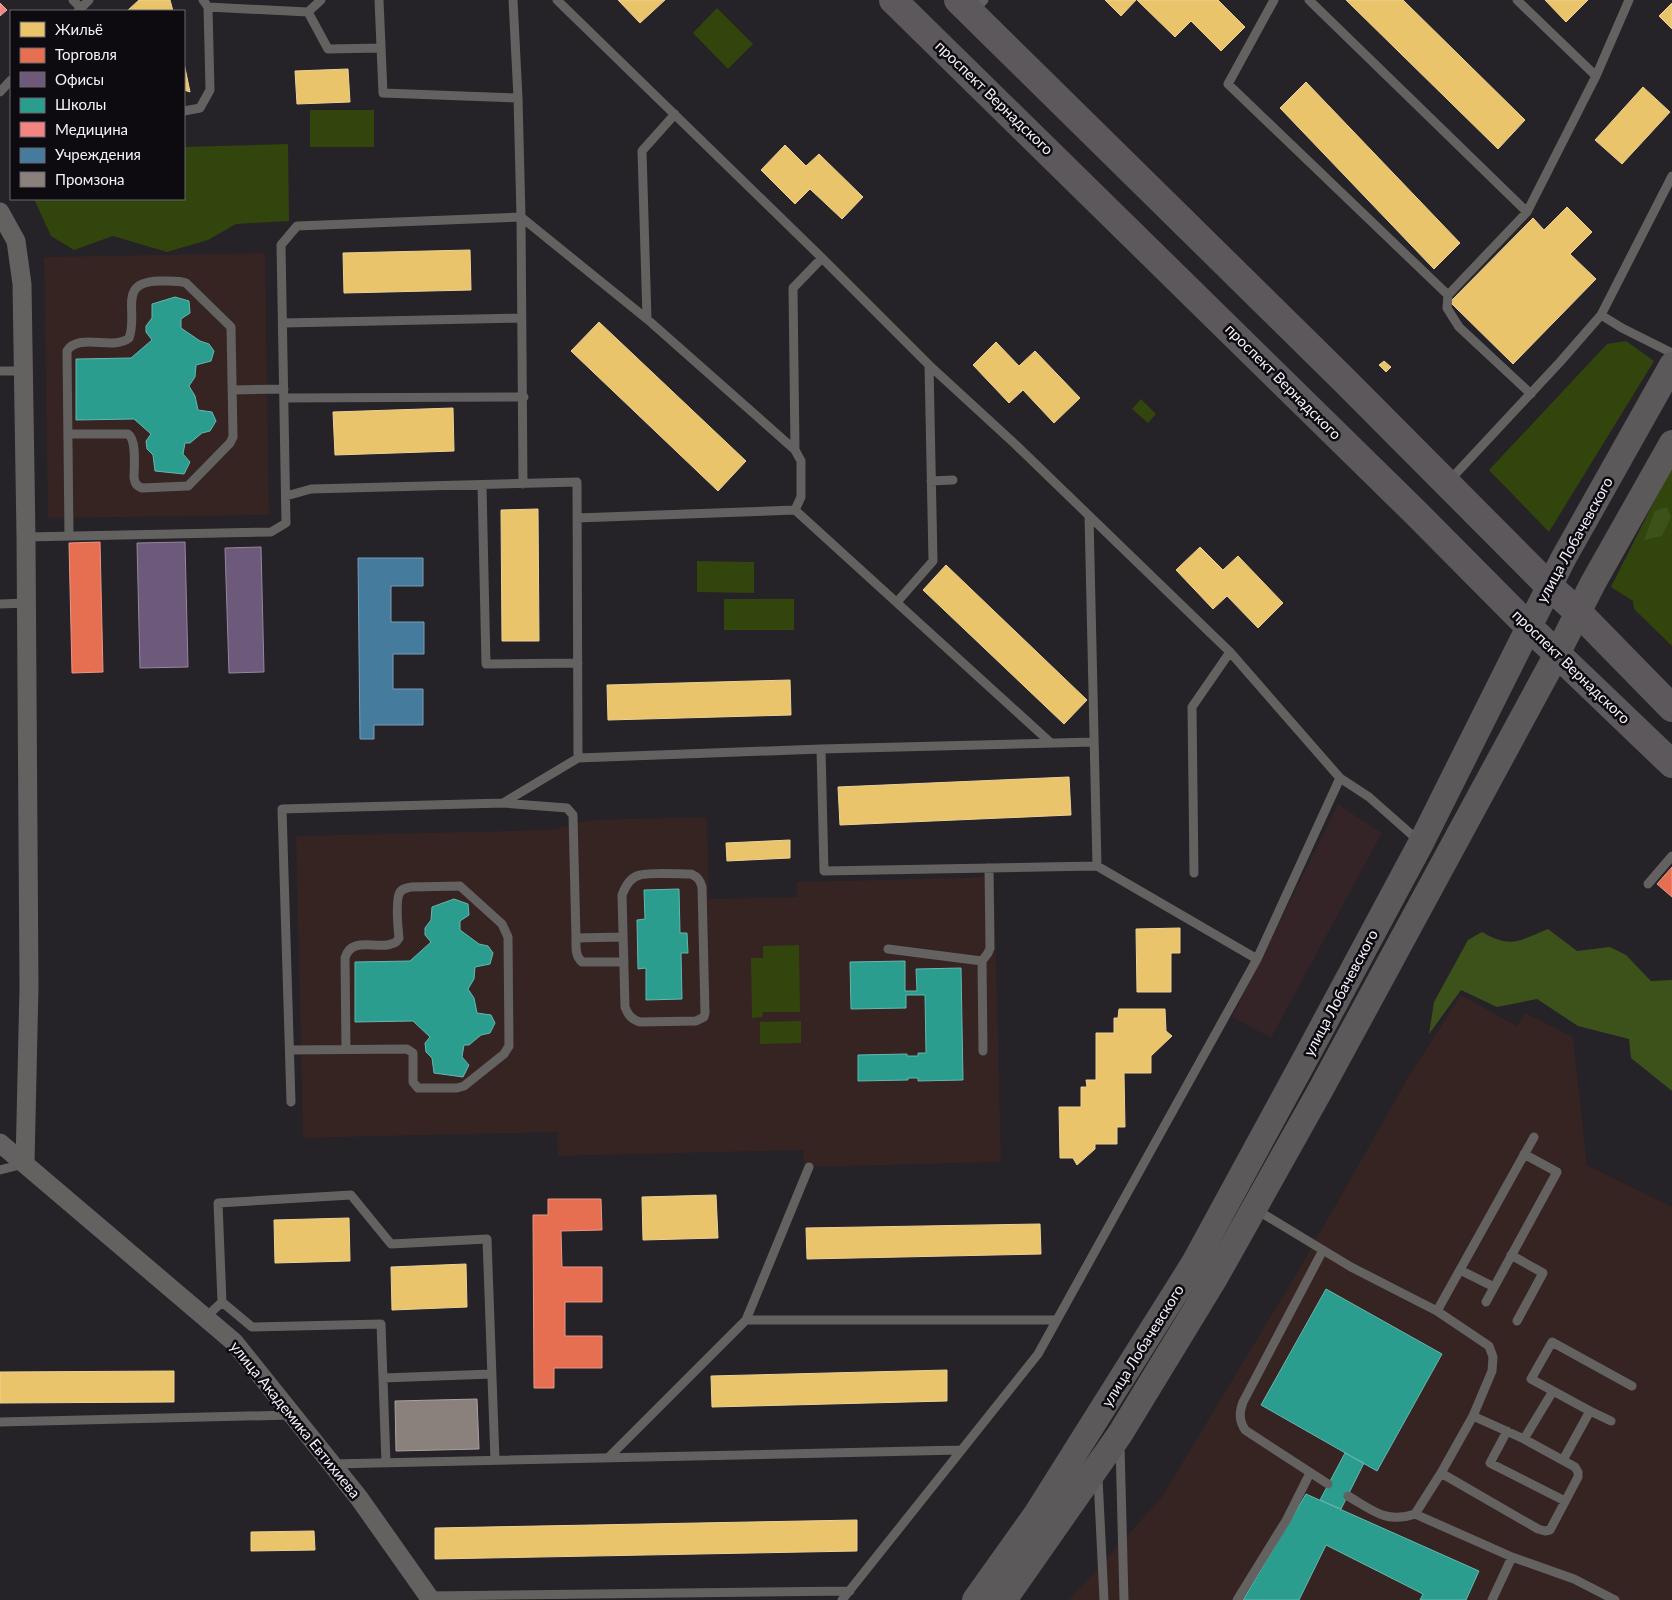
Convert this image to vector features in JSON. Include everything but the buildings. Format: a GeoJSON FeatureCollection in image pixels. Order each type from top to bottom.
{"type":"FeatureCollection","features":[{"type":"Feature","properties":{"kind":"main road","name":"проспект Вернадского"},"geometry":{"type":"LineString","coordinates":[[893,0],[1417,514],[1528,626],[1672,764]]}},
{"type":"Feature","properties":{"kind":"main road"},"geometry":{"type":"LineString","coordinates":[[972,4],[1672,708]]}},
{"type":"Feature","properties":{"kind":"main road","name":"улица Лобачевского"},"geometry":{"type":"LineString","coordinates":[[975,1600],[1037,1513],[1194,1263],[1421,844],[1549,586],[1672,365]]}},
{"type":"Feature","properties":{"kind":"main road","name":"улица Лобачевского"},"geometry":{"type":"LineString","coordinates":[[1004,1600],[1120,1434],[1254,1209],[1557,654],[1593,584],[1672,443]]}},
{"type":"Feature","properties":{"kind":"street"},"geometry":{"type":"LineString","coordinates":[[0,212],[16,241],[22,284],[27,603],[29,987],[25,1164]]}},
{"type":"Feature","properties":{"kind":"street","name":"улица Академика Евтихиева"},"geometry":{"type":"LineString","coordinates":[[0,1143],[234,1342],[359,1498],[429,1598]]}},
{"type":"Feature","properties":{"kind":"lane"},"geometry":{"type":"LineString","coordinates":[[74,0],[79,10],[89,0]]}},
{"type":"Feature","properties":{"kind":"lane"},"geometry":{"type":"LineString","coordinates":[[185,111],[200,108],[210,90],[205,3],[308,12],[321,0]]}},
{"type":"Feature","properties":{"kind":"lane"},"geometry":{"type":"LineString","coordinates":[[379,0],[383,93],[518,98]]}},
{"type":"Feature","properties":{"kind":"lane"},"geometry":{"type":"LineString","coordinates":[[512,0],[518,98],[521,217],[521,318],[524,397],[523,484]]}},
{"type":"Feature","properties":{"kind":"lane"},"geometry":{"type":"LineString","coordinates":[[557,0],[822,258],[929,366],[1016,445],[1230,652],[1340,778],[1369,797],[1421,844]]}},
{"type":"Feature","properties":{"kind":"lane"},"geometry":{"type":"LineString","coordinates":[[1309,0],[1526,212]]}},
{"type":"Feature","properties":{"kind":"lane"},"geometry":{"type":"LineString","coordinates":[[1517,0],[1596,76]]}},
{"type":"Feature","properties":{"kind":"lane"},"geometry":{"type":"LineString","coordinates":[[1530,394],[1459,327],[1447,308],[1448,296],[1526,212],[1596,76],[1629,0]]}},
{"type":"Feature","properties":{"kind":"lane"},"geometry":{"type":"LineString","coordinates":[[1269,2],[1228,84],[1448,296]]}},
{"type":"Feature","properties":{"kind":"lane"},"geometry":{"type":"LineString","coordinates":[[308,12],[328,49],[381,48]]}},
{"type":"Feature","properties":{"kind":"lane"},"geometry":{"type":"LineString","coordinates":[[0,92],[10,81]]}},
{"type":"Feature","properties":{"kind":"lane"},"geometry":{"type":"LineString","coordinates":[[648,319],[642,152],[675,114]]}},
{"type":"Feature","properties":{"kind":"lane"},"geometry":{"type":"LineString","coordinates":[[1447,483],[1601,316],[1672,176]]}},
{"type":"Feature","properties":{"kind":"lane"},"geometry":{"type":"LineString","coordinates":[[26,537],[271,532],[286,523],[282,245],[297,226],[521,217],[648,319],[795,450],[801,461],[801,497],[795,510]]}},
{"type":"Feature","properties":{"kind":"lane"},"geometry":{"type":"LineString","coordinates":[[795,450],[793,288],[822,258]]}},
{"type":"Feature","properties":{"kind":"lane"},"geometry":{"type":"LineString","coordinates":[[68,434],[128,434],[132,436],[134,478],[135,483],[142,488],[184,487],[192,483],[232,440],[232,333],[229,324],[186,283],[178,281],[146,282],[134,290],[132,298],[132,332],[129,338],[120,342],[72,344],[67,351],[69,536]]}},
{"type":"Feature","properties":{"kind":"lane"},"geometry":{"type":"LineString","coordinates":[[1601,316],[1672,353]]}},
{"type":"Feature","properties":{"kind":"lane"},"geometry":{"type":"LineString","coordinates":[[282,322],[521,318]]}},
{"type":"Feature","properties":{"kind":"lane"},"geometry":{"type":"LineString","coordinates":[[897,602],[933,561],[929,366]]}},
{"type":"Feature","properties":{"kind":"lane"},"geometry":{"type":"LineString","coordinates":[[0,371],[23,371]]}},
{"type":"Feature","properties":{"kind":"lane"},"geometry":{"type":"LineString","coordinates":[[233,390],[284,394],[524,397]]}},
{"type":"Feature","properties":{"kind":"lane"},"geometry":{"type":"LineString","coordinates":[[931,481],[953,480]]}},
{"type":"Feature","properties":{"kind":"lane"},"geometry":{"type":"LineString","coordinates":[[286,496],[311,489],[577,482],[578,758]]}},
{"type":"Feature","properties":{"kind":"lane"},"geometry":{"type":"LineString","coordinates":[[482,486],[486,664],[578,663]]}},
{"type":"Feature","properties":{"kind":"lane"},"geometry":{"type":"LineString","coordinates":[[578,518],[795,510],[1051,743]]}},
{"type":"Feature","properties":{"kind":"lane"},"geometry":{"type":"LineString","coordinates":[[1089,516],[1097,866]]}},
{"type":"Feature","properties":{"kind":"lane"},"geometry":{"type":"LineString","coordinates":[[0,604],[27,603]]}},
{"type":"Feature","properties":{"kind":"lane"},"geometry":{"type":"LineString","coordinates":[[1194,873],[1192,707],[1230,652]]}},
{"type":"Feature","properties":{"kind":"lane"},"geometry":{"type":"LineString","coordinates":[[503,804],[578,758],[1094,742]]}},
{"type":"Feature","properties":{"kind":"lane"},"geometry":{"type":"LineString","coordinates":[[821,749],[824,871],[1097,866],[1257,959]]}},
{"type":"Feature","properties":{"kind":"lane"},"geometry":{"type":"LineString","coordinates":[[842,1600],[1038,1354],[1257,959],[1340,778]]}},
{"type":"Feature","properties":{"kind":"lane"},"geometry":{"type":"LineString","coordinates":[[291,1102],[282,809],[503,804],[563,807],[570,810],[573,815],[576,954],[582,962],[624,962]]}},
{"type":"Feature","properties":{"kind":"lane"},"geometry":{"type":"LineString","coordinates":[[1648,884],[1672,856]]}},
{"type":"Feature","properties":{"kind":"lane"},"geometry":{"type":"LineString","coordinates":[[983,1051],[982,960],[990,948],[989,868]]}},
{"type":"Feature","properties":{"kind":"lane"},"geometry":{"type":"LineString","coordinates":[[691,874],[696,876],[702,887],[704,1017],[696,1021],[640,1022],[629,1016],[625,1006],[623,937],[622,895],[625,887],[631,880],[639,875],[691,874]]}},
{"type":"Feature","properties":{"kind":"lane"},"geometry":{"type":"LineString","coordinates":[[290,1050],[407,1049],[413,1053],[413,1082],[418,1088],[457,1088],[468,1084],[504,1054],[509,1046],[508,937],[502,924],[460,886],[404,888],[398,897],[399,938],[396,942],[388,945],[358,945],[351,947],[347,951],[345,958],[346,1049]]}},
{"type":"Feature","properties":{"kind":"lane"},"geometry":{"type":"LineString","coordinates":[[576,938],[623,937]]}},
{"type":"Feature","properties":{"kind":"lane"},"geometry":{"type":"LineString","coordinates":[[888,948],[982,960]]}},
{"type":"Feature","properties":{"kind":"lane"},"geometry":{"type":"LineString","coordinates":[[1437,1311],[1534,1137]]}},
{"type":"Feature","properties":{"kind":"lane"},"geometry":{"type":"LineString","coordinates":[[1486,1302],[1557,1172],[1524,1154]]}},
{"type":"Feature","properties":{"kind":"lane"},"geometry":{"type":"LineString","coordinates":[[0,1170],[25,1164]]}},
{"type":"Feature","properties":{"kind":"lane"},"geometry":{"type":"LineString","coordinates":[[608,1458],[746,1320],[809,1167]]}},
{"type":"Feature","properties":{"kind":"lane"},"geometry":{"type":"LineString","coordinates":[[386,1463],[381,1324],[252,1327],[222,1302],[218,1202],[351,1195],[391,1244],[487,1239],[495,1460]]}},
{"type":"Feature","properties":{"kind":"lane"},"geometry":{"type":"LineString","coordinates":[[1254,1209],[1351,1267],[1437,1311],[1489,1346],[1493,1357],[1492,1371],[1473,1416],[1415,1514],[1402,1518],[1389,1518],[1380,1515],[1348,1496]]}},
{"type":"Feature","properties":{"kind":"lane"},"geometry":{"type":"LineString","coordinates":[[1323,1250],[1239,1412],[1240,1422],[1245,1430],[1328,1484]]}},
{"type":"Feature","properties":{"kind":"lane"},"geometry":{"type":"LineString","coordinates":[[1511,1255],[1543,1273],[1517,1321]]}},
{"type":"Feature","properties":{"kind":"lane"},"geometry":{"type":"LineString","coordinates":[[1460,1270],[1494,1287]]}},
{"type":"Feature","properties":{"kind":"lane"},"geometry":{"type":"LineString","coordinates":[[205,1318],[222,1302]]}},
{"type":"Feature","properties":{"kind":"lane"},"geometry":{"type":"LineString","coordinates":[[746,1320],[1057,1320]]}},
{"type":"Feature","properties":{"kind":"lane"},"geometry":{"type":"LineString","coordinates":[[1610,1422],[1531,1379],[1552,1342],[1632,1386]]}},
{"type":"Feature","properties":{"kind":"lane"},"geometry":{"type":"LineString","coordinates":[[383,1378],[492,1374]]}},
{"type":"Feature","properties":{"kind":"lane"},"geometry":{"type":"LineString","coordinates":[[1524,1439],[1553,1391]]}},
{"type":"Feature","properties":{"kind":"lane"},"geometry":{"type":"LineString","coordinates":[[1562,1460],[1590,1411]]}},
{"type":"Feature","properties":{"kind":"lane"},"geometry":{"type":"LineString","coordinates":[[0,1422],[293,1415]]}},
{"type":"Feature","properties":{"kind":"lane"},"geometry":{"type":"LineString","coordinates":[[1441,1473],[1545,1531],[1550,1530],[1578,1477],[1575,1466],[1524,1439],[1473,1416]]}},
{"type":"Feature","properties":{"kind":"lane"},"geometry":{"type":"LineString","coordinates":[[1507,1431],[1490,1463],[1565,1501]]}},
{"type":"Feature","properties":{"kind":"lane"},"geometry":{"type":"LineString","coordinates":[[1120,1434],[1124,1600]]}},
{"type":"Feature","properties":{"kind":"lane"},"geometry":{"type":"LineString","coordinates":[[332,1464],[961,1450]]}},
{"type":"Feature","properties":{"kind":"lane"},"geometry":{"type":"LineString","coordinates":[[1097,1468],[1104,1600]]}},
{"type":"Feature","properties":{"kind":"lane"},"geometry":{"type":"LineString","coordinates":[[1237,1600],[1286,1519],[1310,1473]]}},
{"type":"Feature","properties":{"kind":"lane"},"geometry":{"type":"LineString","coordinates":[[1415,1514],[1512,1557],[1574,1579],[1615,1600]]}},
{"type":"Feature","properties":{"kind":"lane"},"geometry":{"type":"LineString","coordinates":[[1492,1600],[1512,1557]]}},
{"type":"Feature","properties":{"kind":"lane"},"geometry":{"type":"LineString","coordinates":[[429,1598],[850,1590]]}},
{"type":"Feature","properties":{"kind":"shaded area"},"geometry":{"type":"Polygon","coordinates":[[[265,253],[269,515],[48,518],[44,257],[265,253]]]}},
{"type":"Feature","properties":{"kind":"shaded area"},"geometry":{"type":"Polygon","coordinates":[[[1338,804],[1382,833],[1271,1038],[1232,1017],[1338,804]]]}},
{"type":"Feature","properties":{"kind":"shaded area"},"geometry":{"type":"Polygon","coordinates":[[[707,817],[709,899],[797,897],[797,882],[994,877],[1001,1162],[804,1167],[803,1150],[558,1156],[557,1132],[303,1138],[296,836],[550,830],[590,820],[707,817]]]}},
{"type":"Feature","properties":{"kind":"shaded area"},"geometry":{"type":"Polygon","coordinates":[[[1461,995],[1517,1026],[1525,1013],[1573,1037],[1587,1165],[1672,1207],[1672,1600],[1069,1600],[1161,1498],[1298,1271],[1409,1076],[1461,995]]]}},
{"type":"Feature","properties":{"kind":"green space"},"geometry":{"type":"Polygon","coordinates":[[[717,8],[753,44],[728,69],[693,33],[717,8]]]}},
{"type":"Feature","properties":{"kind":"green space"},"geometry":{"type":"Polygon","coordinates":[[[310,110],[374,110],[374,147],[310,147],[310,110]]]}},
{"type":"Feature","properties":{"kind":"green space"},"geometry":{"type":"Polygon","coordinates":[[[288,144],[289,221],[236,224],[208,240],[167,252],[113,236],[74,250],[51,236],[34,200],[185,200],[185,147],[288,144]]]}},
{"type":"Feature","properties":{"kind":"green space"},"geometry":{"type":"Polygon","coordinates":[[[1626,341],[1654,361],[1549,532],[1489,470],[1607,344],[1626,341]]]}},
{"type":"Feature","properties":{"kind":"green space"},"geometry":{"type":"Polygon","coordinates":[[[1141,399],[1156,414],[1148,423],[1132,409],[1141,399]]]}},
{"type":"Feature","properties":{"kind":"green space"},"geometry":{"type":"Polygon","coordinates":[[[1672,466],[1672,646],[1634,609],[1633,601],[1611,587],[1672,466]]]}},
{"type":"Feature","properties":{"kind":"green space"},"geometry":{"type":"Polygon","coordinates":[[[1667,507],[1671,517],[1662,536],[1644,540],[1655,511],[1667,507]]]}},
{"type":"Feature","properties":{"kind":"green space"},"geometry":{"type":"Polygon","coordinates":[[[697,561],[754,562],[754,593],[697,592],[697,561]]]}},
{"type":"Feature","properties":{"kind":"green space"},"geometry":{"type":"Polygon","coordinates":[[[724,599],[794,599],[794,630],[724,630],[724,599]]]}},
{"type":"Feature","properties":{"kind":"green space"},"geometry":{"type":"Polygon","coordinates":[[[1548,929],[1577,951],[1610,947],[1626,955],[1651,981],[1672,980],[1672,1091],[1631,1058],[1629,1039],[1578,1026],[1537,999],[1497,1007],[1461,990],[1429,1034],[1434,1002],[1468,940],[1482,932],[1508,942],[1522,940],[1548,929]]]}},
{"type":"Feature","properties":{"kind":"green space"},"geometry":{"type":"Polygon","coordinates":[[[799,945],[800,1012],[763,1012],[762,1017],[752,1018],[751,958],[763,958],[763,946],[799,945]]]}},
{"type":"Feature","properties":{"kind":"green space"},"geometry":{"type":"Polygon","coordinates":[[[801,1021],[801,1043],[760,1044],[760,1022],[801,1021]]]}}]}
